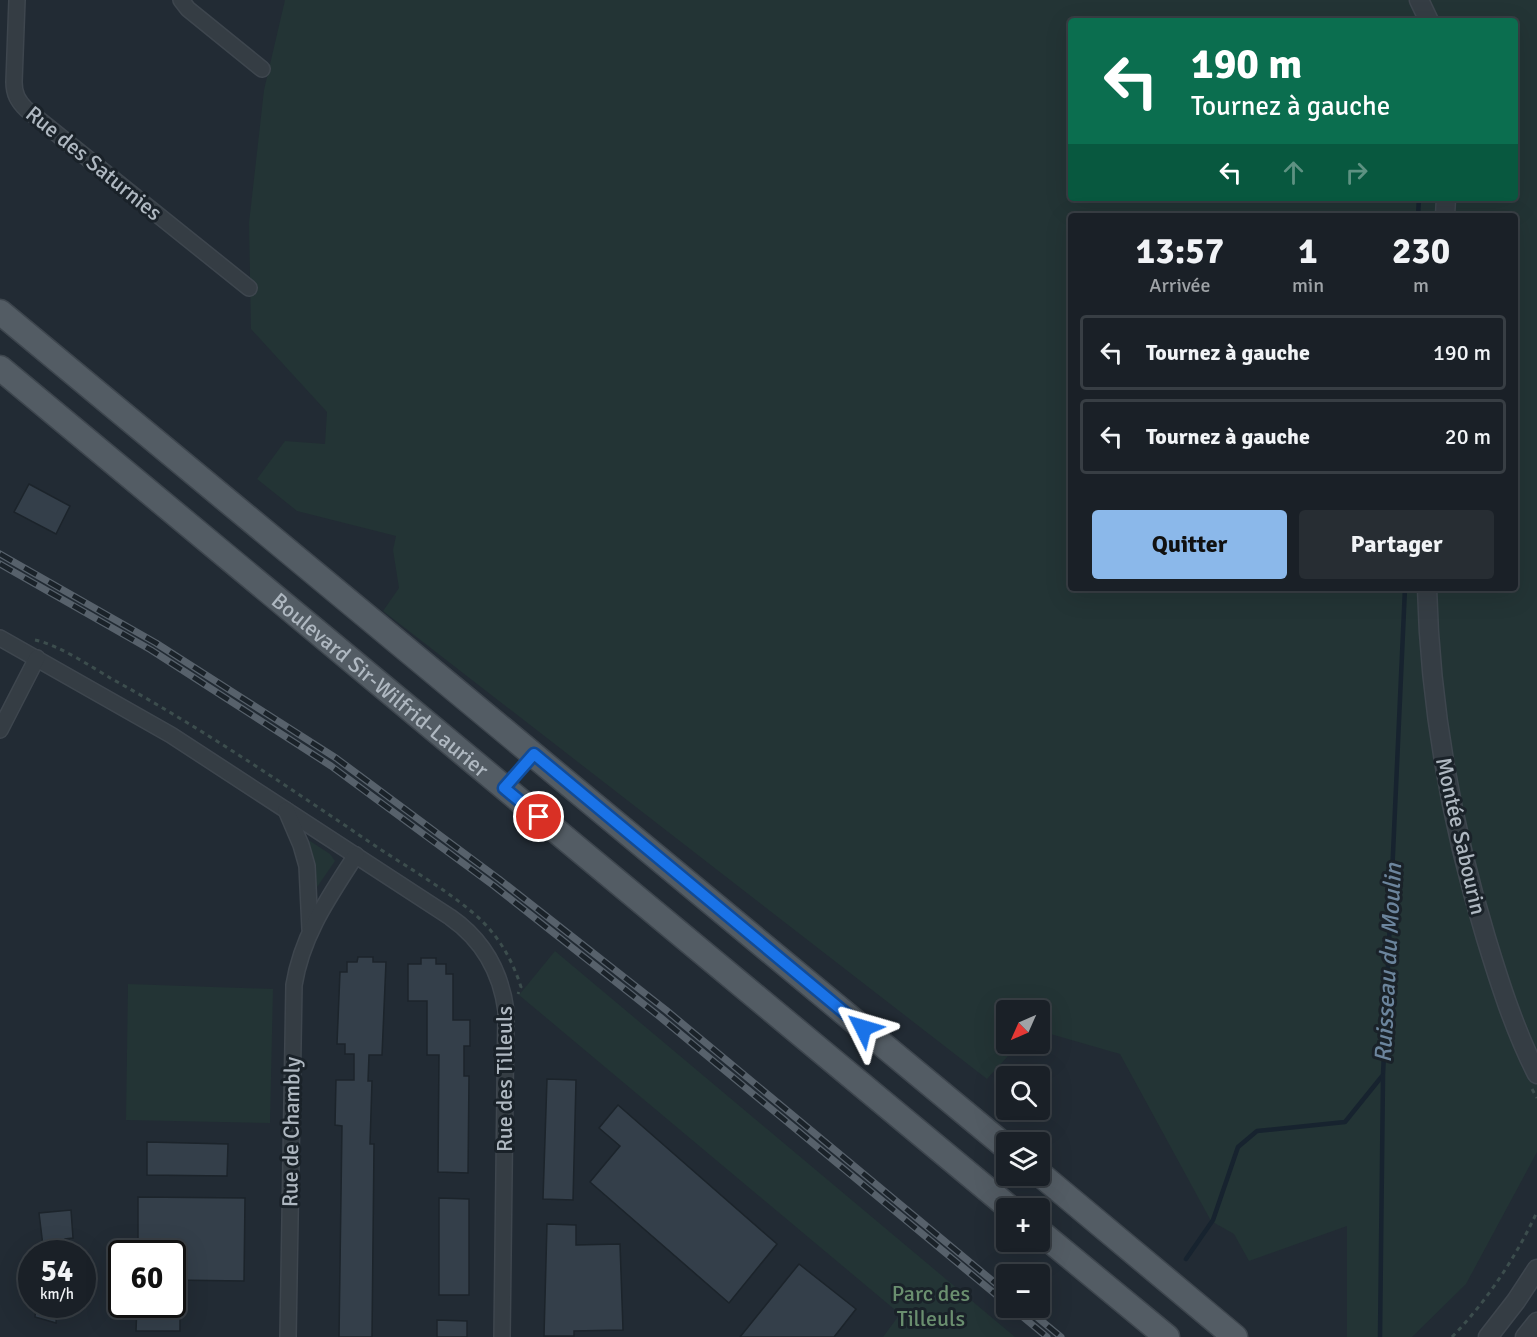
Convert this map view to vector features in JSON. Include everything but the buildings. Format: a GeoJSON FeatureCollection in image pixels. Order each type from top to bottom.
{"type":"FeatureCollection","features":[{"type":"Feature","properties":{"kind":"main road","name":"Boulevard Sir-Wilfrid-Laurier"},"geometry":{"type":"LineString","coordinates":[[0,312],[996,1139]]}},
{"type":"Feature","properties":{"kind":"main road","name":"Boulevard Sir-Wilfrid-Laurier"},"geometry":{"type":"LineString","coordinates":[[0,368],[998,1198]]}},
{"type":"Feature","properties":{"kind":"main road"},"geometry":{"type":"LineString","coordinates":[[1050,1182],[1235,1337]]}},
{"type":"Feature","properties":{"kind":"main road"},"geometry":{"type":"LineString","coordinates":[[1050,1241],[1167,1337]]}},
{"type":"Feature","properties":{"kind":"street","name":"Rue des Saturnies"},"geometry":{"type":"LineString","coordinates":[[17,0],[14,82],[19,102],[249,288]]}},
{"type":"Feature","properties":{"kind":"street"},"geometry":{"type":"LineString","coordinates":[[181,0],[185,6],[262,69]]}},
{"type":"Feature","properties":{"kind":"street"},"geometry":{"type":"LineString","coordinates":[[1419,0],[1428,18]]}},
{"type":"Feature","properties":{"kind":"street","name":"Montée Sabourin"},"geometry":{"type":"LineString","coordinates":[[1427,591],[1428,631],[1436,714],[1444,772],[1457,833],[1469,884],[1501,987],[1537,1074]]}},
{"type":"Feature","properties":{"kind":"street"},"geometry":{"type":"LineString","coordinates":[[0,638],[171,735],[356,855]]}},
{"type":"Feature","properties":{"kind":"street"},"geometry":{"type":"LineString","coordinates":[[0,730],[37,658]]}},
{"type":"Feature","properties":{"kind":"street","name":"Rue de Chambly"},"geometry":{"type":"LineString","coordinates":[[286,810],[307,866],[310,929]]}},
{"type":"Feature","properties":{"kind":"street","name":"Rue de Chambly"},"geometry":{"type":"LineString","coordinates":[[288,1337],[293,999],[299,960],[310,929],[356,855]]}},
{"type":"Feature","properties":{"kind":"street","name":"Rue des Tilleuls"},"geometry":{"type":"LineString","coordinates":[[356,855],[459,923],[486,953],[499,981],[506,1021],[502,1337]]}},
{"type":"Feature","properties":{"kind":"street"},"geometry":{"type":"LineString","coordinates":[[1488,1337],[1537,1269]]}},
{"type":"Feature","properties":{"kind":"street"},"geometry":{"type":"LineString","coordinates":[[1525,1337],[1537,1322]]}},
{"type":"Feature","properties":{"kind":"lane"},"geometry":{"type":"LineString","coordinates":[[504,788],[534,754]]}},
{"type":"Feature","properties":{"kind":"path"},"geometry":{"type":"LineString","coordinates":[[1452,1337],[1492,1289],[1525,1237],[1537,1212]]}},
{"type":"Feature","properties":{"kind":"green space"},"geometry":{"type":"Polygon","coordinates":[[[285,0],[1537,0],[1537,1152],[1466,1284],[1412,1337],[1347,1337],[1347,1226],[1249,1261],[1234,1234],[1211,1221],[1120,1054],[1050,1034],[1050,1000],[996,1000],[996,1054],[1010,1054],[999,1066],[996,1066],[987,1079],[383,611],[399,588],[393,550],[396,536],[297,511],[257,479],[285,441],[325,444],[327,412],[251,329],[249,223],[264,90],[285,0]]]}},
{"type":"Feature","properties":{"kind":"green space"},"geometry":{"type":"Polygon","coordinates":[[[308,841],[330,854],[335,861],[315,890],[312,856],[308,841]]]}},
{"type":"Feature","properties":{"kind":"green space","name":"Parc des Tilleuls"},"geometry":{"type":"Polygon","coordinates":[[[555,951],[1015,1337],[883,1337],[900,1314],[519,995],[555,951]]]}},
{"type":"Feature","properties":{"kind":"green space"},"geometry":{"type":"Polygon","coordinates":[[[128,984],[273,989],[270,1123],[126,1120],[128,984]]]}},
{"type":"Feature","properties":{"kind":"waterway","name":"Ruisseau du Moulin"},"geometry":{"type":"LineString","coordinates":[[1418,213],[1419,201]]}},
{"type":"Feature","properties":{"kind":"waterway","name":"Ruisseau du Moulin"},"geometry":{"type":"LineString","coordinates":[[1186,1259],[1213,1220],[1238,1147],[1257,1131],[1345,1122],[1383,1075],[1405,591]]}},
{"type":"Feature","properties":{"kind":"waterway"},"geometry":{"type":"LineString","coordinates":[[1380,1337],[1383,1076]]}},
{"type":"Feature","properties":{"kind":"railway"},"geometry":{"type":"LineString","coordinates":[[0,554],[156,643],[336,758],[499,879],[666,1010],[996,1284]]}},
{"type":"Feature","properties":{"kind":"railway"},"geometry":{"type":"LineString","coordinates":[[0,564],[151,650],[331,766],[494,886],[660,1017],[996,1295]]}},
{"type":"Feature","properties":{"kind":"railway"},"geometry":{"type":"LineString","coordinates":[[1024,1318],[1047,1337]]}},
{"type":"Feature","properties":{"kind":"railway"},"geometry":{"type":"LineString","coordinates":[[1038,1318],[1061,1337]]}},
{"type":"Feature","properties":{"kind":"route"},"geometry":{"type":"LineString","coordinates":[[539,817],[504,788],[534,754],[863,1028]]}}]}
